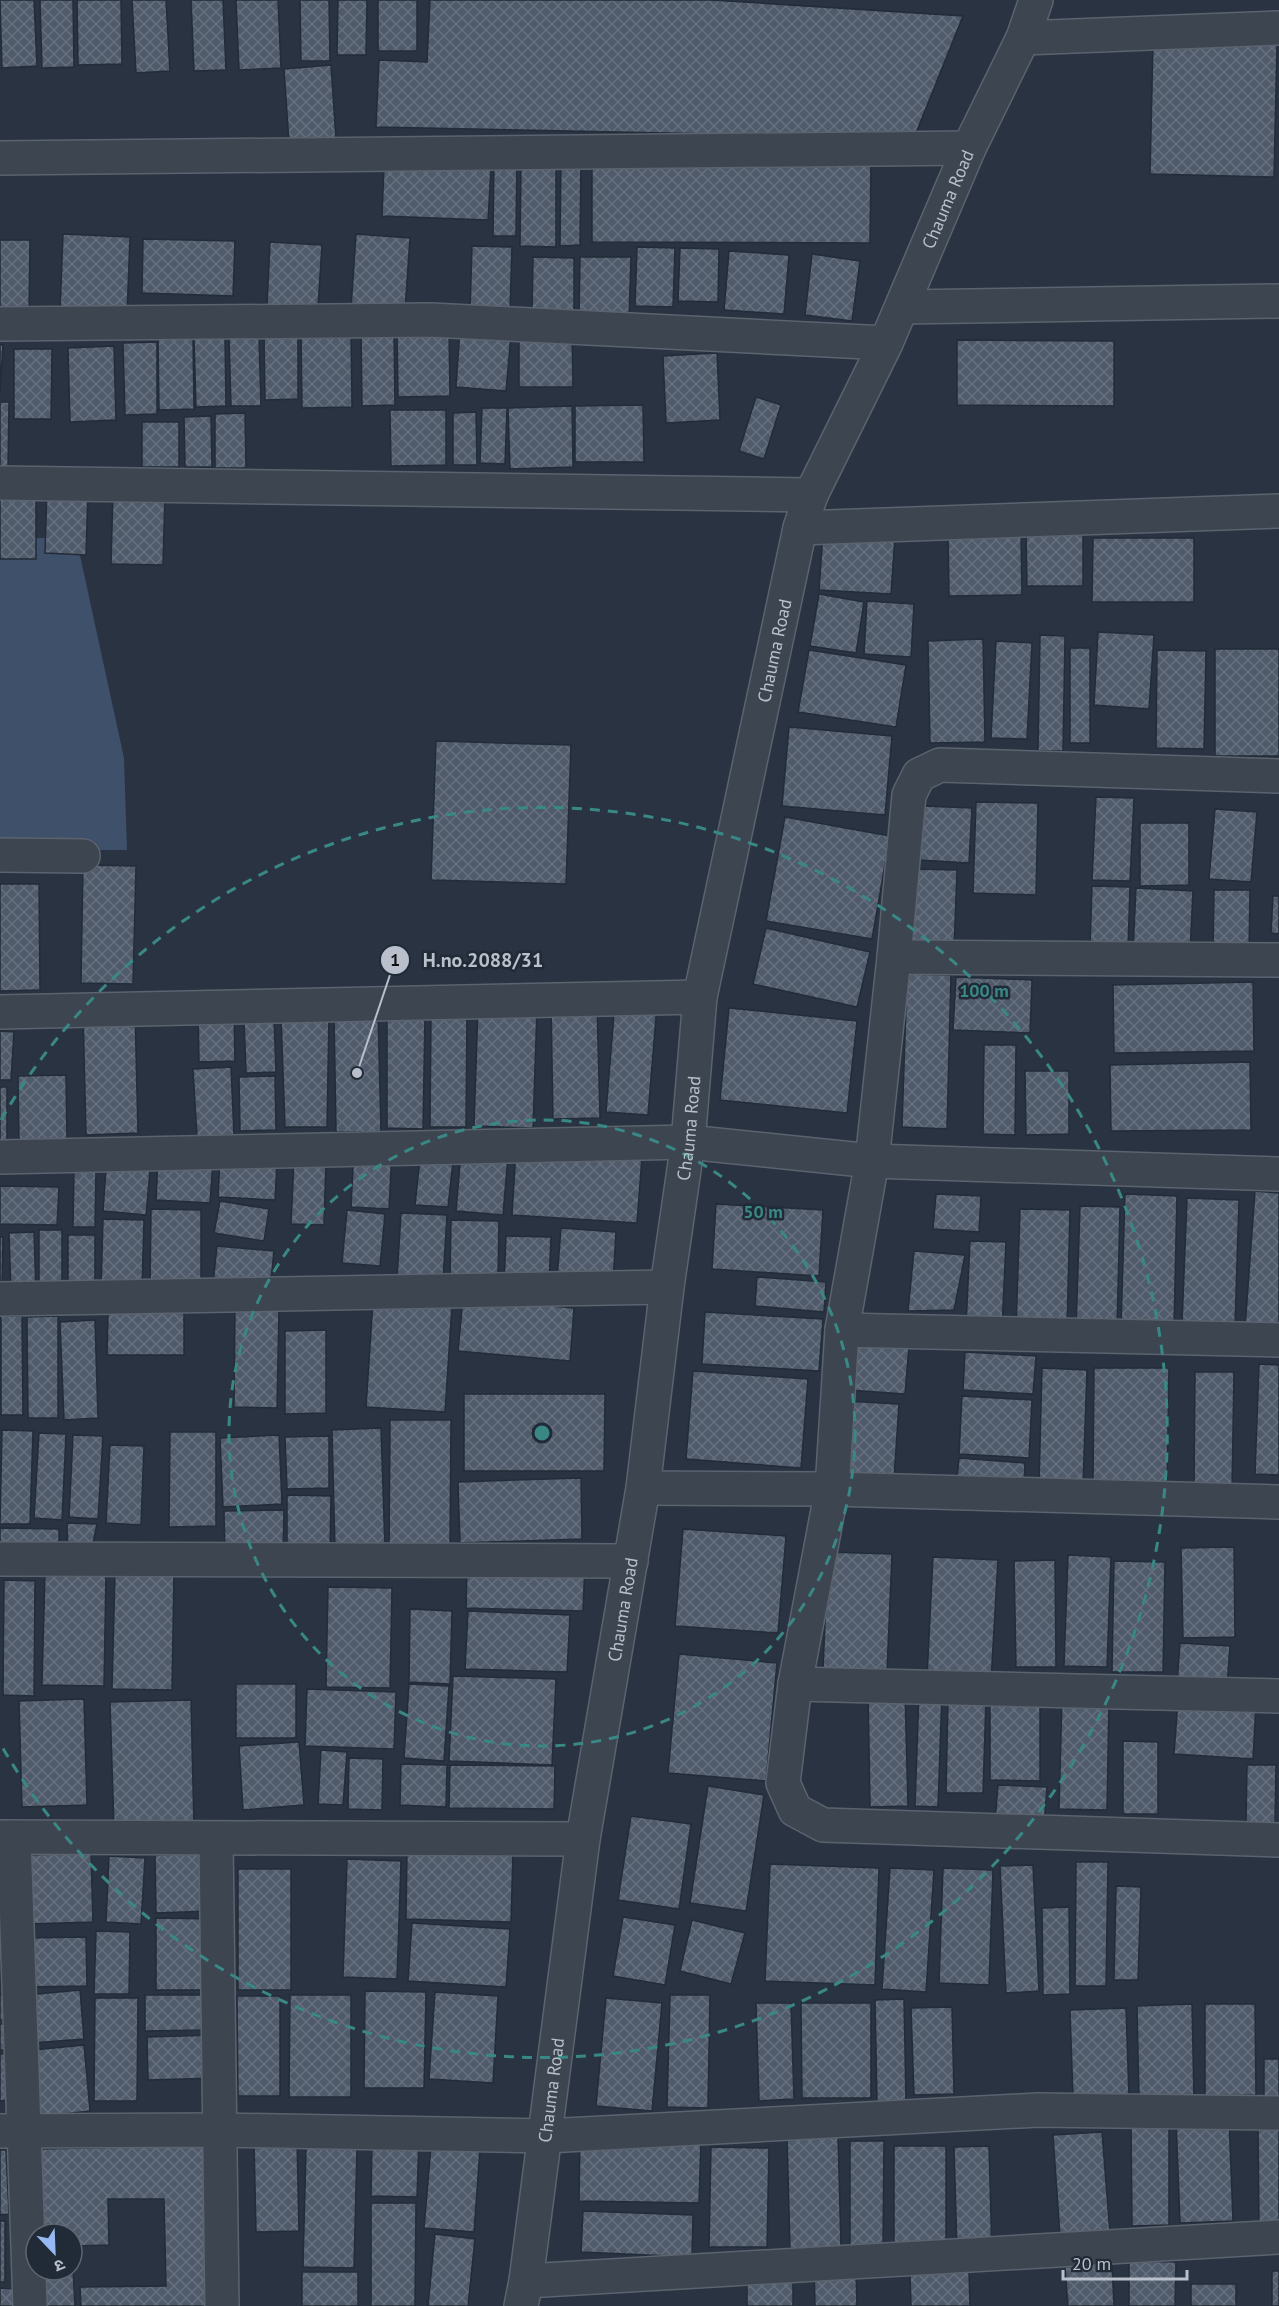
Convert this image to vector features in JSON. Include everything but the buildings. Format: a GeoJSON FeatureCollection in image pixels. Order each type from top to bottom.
{"type":"FeatureCollection","features":[{"type":"Feature","properties":{"kind":"street","name":"Chauma Road"},"geometry":{"type":"LineString","coordinates":[[524,2293],[584,1839],[644,1488],[667,1287],[688,1142],[700,997],[800,528],[811,495],[886,343],[969,148],[1023,38],[1036,0]]}},
{"type":"Feature","properties":{"kind":"street"},"geometry":{"type":"LineString","coordinates":[[1023,38],[1279,28]]}},
{"type":"Feature","properties":{"kind":"street"},"geometry":{"type":"LineString","coordinates":[[0,158],[969,148]]}},
{"type":"Feature","properties":{"kind":"street"},"geometry":{"type":"LineString","coordinates":[[902,307],[1279,301]]}},
{"type":"Feature","properties":{"kind":"street"},"geometry":{"type":"LineString","coordinates":[[0,324],[431,320],[886,343]]}},
{"type":"Feature","properties":{"kind":"street"},"geometry":{"type":"LineString","coordinates":[[0,483],[811,495]]}},
{"type":"Feature","properties":{"kind":"street"},"geometry":{"type":"LineString","coordinates":[[800,528],[1279,511]]}},
{"type":"Feature","properties":{"kind":"street"},"geometry":{"type":"LineString","coordinates":[[1279,776],[940,765],[919,775],[909,795],[872,1161],[842,1330],[832,1489],[795,1684],[783,1783],[795,1810],[823,1825],[1279,1840]]}},
{"type":"Feature","properties":{"kind":"street"},"geometry":{"type":"LineString","coordinates":[[0,855],[83,856]]}},
{"type":"Feature","properties":{"kind":"street"},"geometry":{"type":"LineString","coordinates":[[894,957],[1279,960]]}},
{"type":"Feature","properties":{"kind":"street"},"geometry":{"type":"LineString","coordinates":[[0,1012],[700,997]]}},
{"type":"Feature","properties":{"kind":"street"},"geometry":{"type":"LineString","coordinates":[[0,1157],[688,1142],[872,1161],[1279,1174]]}},
{"type":"Feature","properties":{"kind":"street"},"geometry":{"type":"LineString","coordinates":[[0,1299],[667,1287]]}},
{"type":"Feature","properties":{"kind":"street"},"geometry":{"type":"LineString","coordinates":[[842,1330],[1279,1340]]}},
{"type":"Feature","properties":{"kind":"street"},"geometry":{"type":"LineString","coordinates":[[644,1488],[832,1489],[1279,1502]]}},
{"type":"Feature","properties":{"kind":"street"},"geometry":{"type":"LineString","coordinates":[[0,1559],[631,1561]]}},
{"type":"Feature","properties":{"kind":"street"},"geometry":{"type":"LineString","coordinates":[[795,1684],[1279,1696]]}},
{"type":"Feature","properties":{"kind":"street"},"geometry":{"type":"LineString","coordinates":[[30,2306],[12,2131],[7,1838],[584,1839]]}},
{"type":"Feature","properties":{"kind":"street"},"geometry":{"type":"LineString","coordinates":[[216,1839],[222,2306]]}},
{"type":"Feature","properties":{"kind":"street"},"geometry":{"type":"LineString","coordinates":[[12,2131],[221,2130],[546,2136],[1038,2110],[1279,2113]]}},
{"type":"Feature","properties":{"kind":"street"},"geometry":{"type":"LineString","coordinates":[[524,2293],[1279,2237]]}},
{"type":"Feature","properties":{"kind":"water"},"geometry":{"type":"Polygon","coordinates":[[[76,537],[124,758],[127,850],[0,850],[0,539],[76,537]]]}},
{"type":"Feature","properties":{"kind":"place","name":"H.no.2088/31"},"geometry":{"type":"Point","coordinates":[357,1073]}}]}
